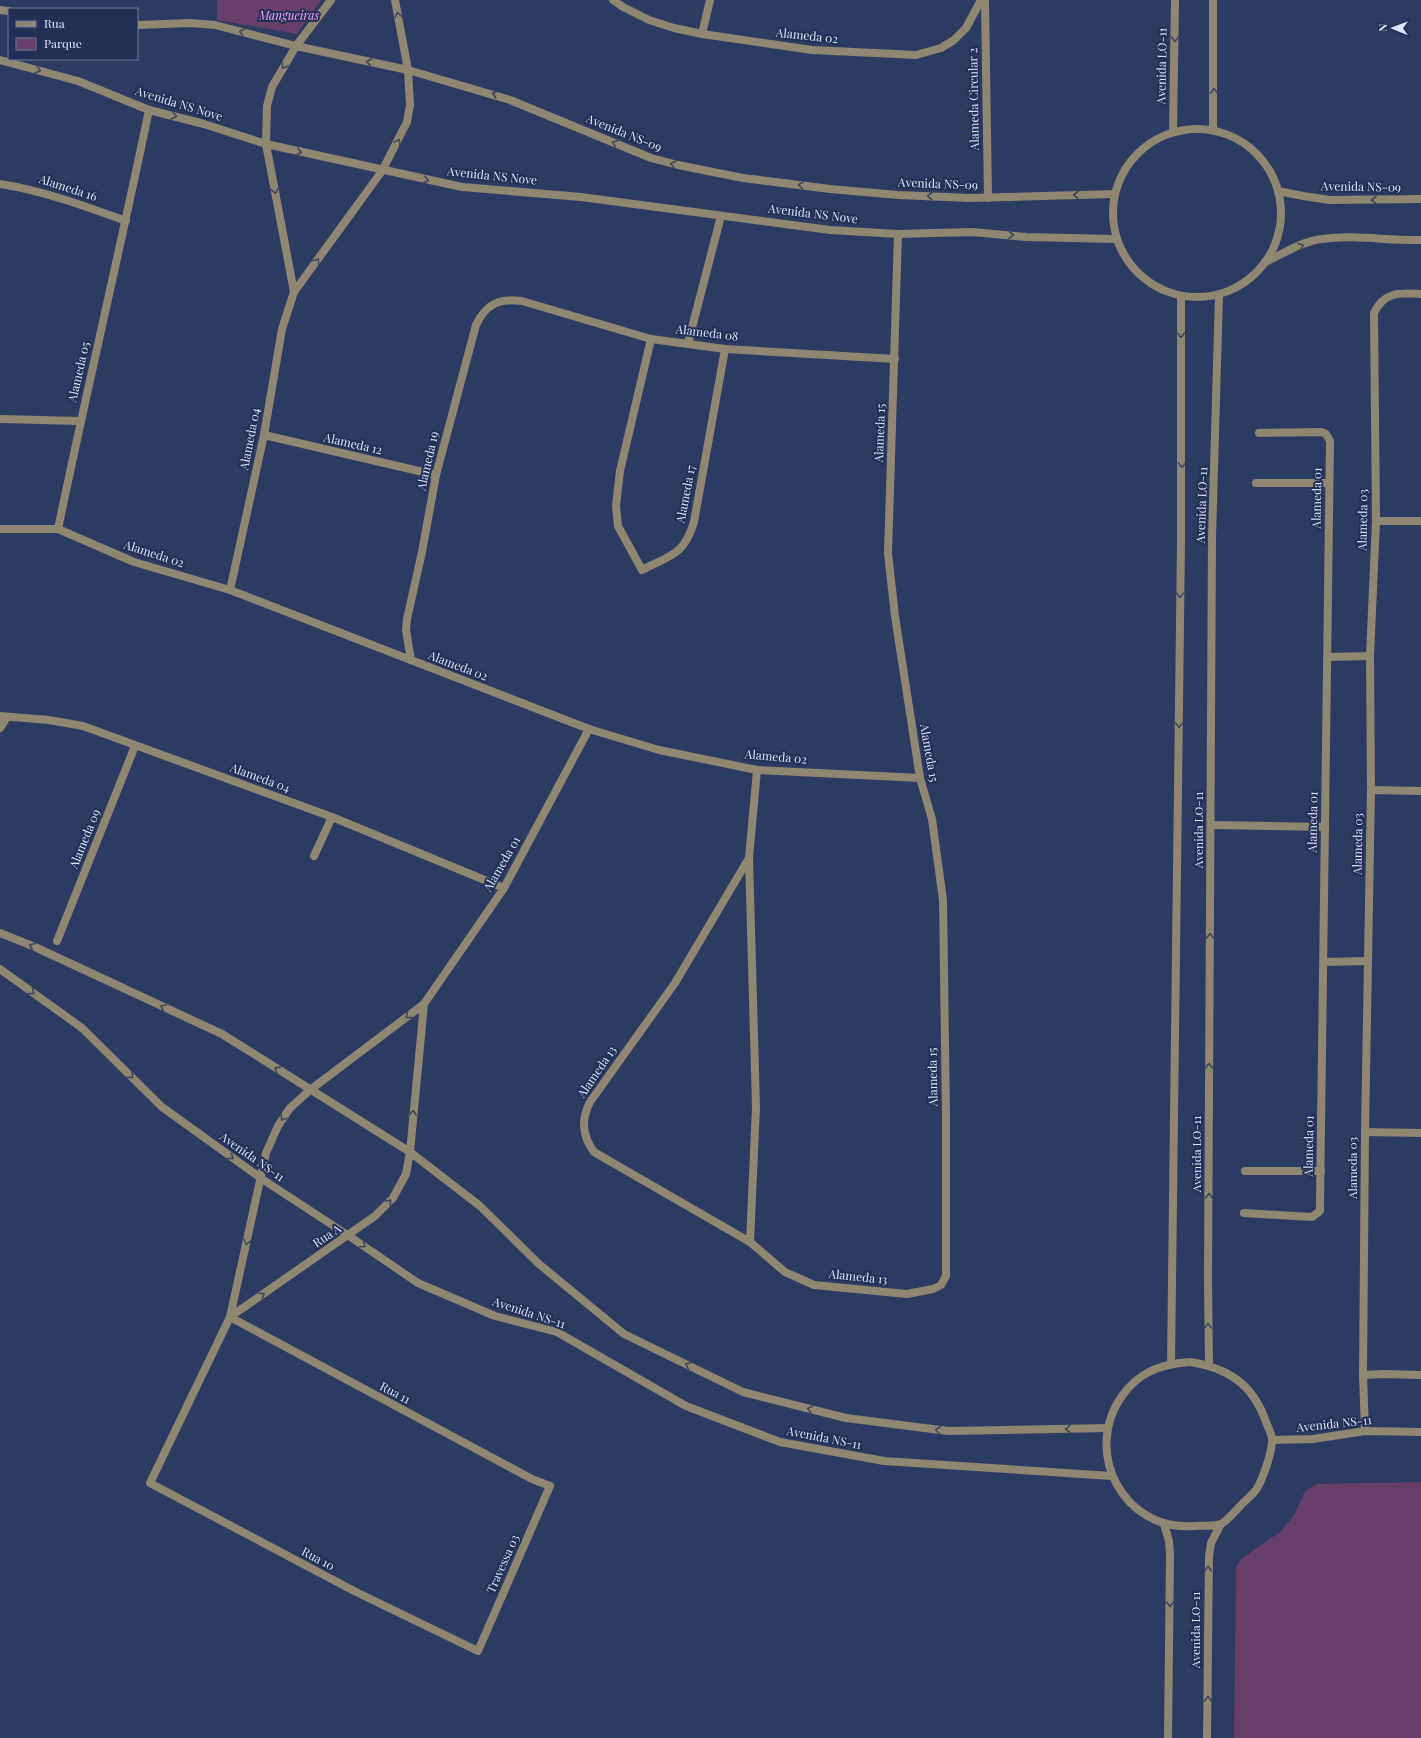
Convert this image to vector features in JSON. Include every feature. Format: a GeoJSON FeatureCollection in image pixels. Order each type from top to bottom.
{"type":"FeatureCollection","features":[{"type":"Feature","properties":{"kind":"street"},"geometry":{"type":"LineString","coordinates":[[294,292],[266,144],[267,106],[272,87],[296,46],[331,0]]}},
{"type":"Feature","properties":{"kind":"street"},"geometry":{"type":"LineString","coordinates":[[294,292],[382,171],[407,122],[410,105],[408,70],[395,0]]}},
{"type":"Feature","properties":{"kind":"street","name":"Alameda 02"},"geometry":{"type":"LineString","coordinates":[[613,0],[623,7],[650,20],[674,28],[702,34],[812,50],[916,54],[940,48],[954,40],[966,28],[981,0]]}},
{"type":"Feature","properties":{"kind":"street"},"geometry":{"type":"LineString","coordinates":[[702,34],[710,0]]}},
{"type":"Feature","properties":{"kind":"street","name":"Alameda Circular 2"},"geometry":{"type":"LineString","coordinates":[[985,0],[988,198]]}},
{"type":"Feature","properties":{"kind":"street","name":"Avenida LO-11"},"geometry":{"type":"LineString","coordinates":[[1173,132],[1176,0]]}},
{"type":"Feature","properties":{"kind":"street"},"geometry":{"type":"LineString","coordinates":[[1213,0],[1213,130]]}},
{"type":"Feature","properties":{"kind":"street","name":"Avenida NS-09"},"geometry":{"type":"LineString","coordinates":[[138,25],[190,23],[215,25],[296,46],[408,70],[510,100],[651,158],[743,178],[830,189],[898,195],[988,198],[1115,194]]}},
{"type":"Feature","properties":{"kind":"street","name":"Avenida NS Nove"},"geometry":{"type":"LineString","coordinates":[[0,60],[78,81],[149,110],[204,124],[266,144],[382,171],[462,187],[581,197],[830,230],[898,234],[972,232],[1026,237],[1115,239]]}},
{"type":"Feature","properties":{"kind":"street","name":"Alameda 05"},"geometry":{"type":"LineString","coordinates":[[58,529],[149,110]]}},
{"type":"Feature","properties":{"kind":"street"},"geometry":{"type":"LineString","coordinates":[[1193,128],[1213,130],[1235,138],[1254,151],[1268,169],[1278,190],[1280,221],[1278,236],[1265,262],[1245,282],[1219,295],[1207,297],[1181,296],[1157,288],[1137,273],[1122,253],[1115,239],[1112,211],[1115,194],[1126,166],[1147,145],[1173,132],[1193,128]]}},
{"type":"Feature","properties":{"kind":"street","name":"Alameda 16"},"geometry":{"type":"LineString","coordinates":[[0,184],[25,188],[78,203],[126,221]]}},
{"type":"Feature","properties":{"kind":"street","name":"Avenida NS-09"},"geometry":{"type":"LineString","coordinates":[[1278,190],[1330,200],[1421,199]]}},
{"type":"Feature","properties":{"kind":"street"},"geometry":{"type":"LineString","coordinates":[[688,343],[721,216]]}},
{"type":"Feature","properties":{"kind":"street","name":"Alameda 15"},"geometry":{"type":"LineString","coordinates":[[898,234],[888,553],[895,616],[920,778],[932,819],[943,900],[946,1115],[946,1276]]}},
{"type":"Feature","properties":{"kind":"street"},"geometry":{"type":"LineString","coordinates":[[1265,262],[1295,248],[1321,239],[1354,237],[1421,240]]}},
{"type":"Feature","properties":{"kind":"street","name":"Alameda 04"},"geometry":{"type":"LineString","coordinates":[[230,590],[264,436],[282,329],[294,292]]}},
{"type":"Feature","properties":{"kind":"street","name":"Alameda 03"},"geometry":{"type":"LineString","coordinates":[[1364,1431],[1365,1132],[1371,790],[1370,656],[1376,521],[1374,313],[1378,304],[1389,296],[1396,294],[1421,294]]}},
{"type":"Feature","properties":{"kind":"street","name":"Avenida LO-11"},"geometry":{"type":"LineString","coordinates":[[1209,1365],[1208,1278],[1212,538],[1219,295]]}},
{"type":"Feature","properties":{"kind":"street","name":"Avenida LO-11"},"geometry":{"type":"LineString","coordinates":[[1171,1364],[1181,533],[1181,296]]}},
{"type":"Feature","properties":{"kind":"street","name":"Alameda 19"},"geometry":{"type":"LineString","coordinates":[[411,660],[406,630],[407,619],[422,552],[436,476],[478,320],[481,315],[499,301],[508,299],[522,300]]}},
{"type":"Feature","properties":{"kind":"street","name":"Alameda 08"},"geometry":{"type":"LineString","coordinates":[[522,300],[651,339],[725,349],[895,360]]}},
{"type":"Feature","properties":{"kind":"street","name":"Alameda 17"},"geometry":{"type":"LineString","coordinates":[[651,339],[620,471],[616,506],[618,526],[642,570],[680,550],[686,544],[690,535],[694,522],[725,349]]}},
{"type":"Feature","properties":{"kind":"street"},"geometry":{"type":"LineString","coordinates":[[0,419],[81,421]]}},
{"type":"Feature","properties":{"kind":"street","name":"Alameda 01"},"geometry":{"type":"LineString","coordinates":[[1244,1213],[1312,1217],[1320,1211],[1321,1172],[1330,441],[1326,434],[1322,432],[1259,432]]}},
{"type":"Feature","properties":{"kind":"street","name":"Alameda 12"},"geometry":{"type":"LineString","coordinates":[[264,436],[436,476]]}},
{"type":"Feature","properties":{"kind":"street"},"geometry":{"type":"LineString","coordinates":[[1256,483],[1329,484]]}},
{"type":"Feature","properties":{"kind":"street"},"geometry":{"type":"LineString","coordinates":[[1376,521],[1421,521]]}},
{"type":"Feature","properties":{"kind":"street","name":"Alameda 02"},"geometry":{"type":"LineString","coordinates":[[0,529],[58,529],[134,562],[230,590],[589,729],[658,750],[758,770],[920,778]]}},
{"type":"Feature","properties":{"kind":"street"},"geometry":{"type":"LineString","coordinates":[[1328,658],[1370,656]]}},
{"type":"Feature","properties":{"kind":"street"},"geometry":{"type":"LineString","coordinates":[[0,728],[3,716]]}},
{"type":"Feature","properties":{"kind":"street","name":"Alameda 04"},"geometry":{"type":"LineString","coordinates":[[3,716],[49,720],[84,726],[135,746],[332,816],[504,888]]}},
{"type":"Feature","properties":{"kind":"street","name":"Alameda 01"},"geometry":{"type":"LineString","coordinates":[[424,1004],[504,888],[589,729]]}},
{"type":"Feature","properties":{"kind":"street","name":"Alameda 09"},"geometry":{"type":"LineString","coordinates":[[57,941],[135,746]]}},
{"type":"Feature","properties":{"kind":"street","name":"Alameda 13"},"geometry":{"type":"LineString","coordinates":[[750,1242],[756,1106],[749,858],[758,770]]}},
{"type":"Feature","properties":{"kind":"street"},"geometry":{"type":"LineString","coordinates":[[1371,790],[1421,791]]}},
{"type":"Feature","properties":{"kind":"street"},"geometry":{"type":"LineString","coordinates":[[314,856],[332,816]]}},
{"type":"Feature","properties":{"kind":"street"},"geometry":{"type":"LineString","coordinates":[[1211,825],[1325,827]]}},
{"type":"Feature","properties":{"kind":"street","name":"Alameda 13"},"geometry":{"type":"LineString","coordinates":[[749,858],[675,983],[590,1102],[583,1122],[584,1134],[588,1144],[594,1152],[750,1242],[785,1272],[814,1285],[906,1294],[933,1289],[941,1285],[946,1276]]}},
{"type":"Feature","properties":{"kind":"street","name":"Avenida NS-11"},"geometry":{"type":"LineString","coordinates":[[0,933],[35,947],[222,1034],[410,1152],[480,1206],[539,1264],[624,1334],[743,1392],[846,1418],[948,1431],[1107,1428]]}},
{"type":"Feature","properties":{"kind":"street"},"geometry":{"type":"LineString","coordinates":[[1324,962],[1368,961]]}},
{"type":"Feature","properties":{"kind":"street","name":"Avenida NS-11"},"geometry":{"type":"LineString","coordinates":[[0,969],[82,1028],[162,1107],[262,1180],[349,1236],[418,1283],[495,1316],[557,1332],[686,1406],[780,1442],[884,1461],[1112,1476]]}},
{"type":"Feature","properties":{"kind":"street"},"geometry":{"type":"LineString","coordinates":[[230,1317],[262,1180],[266,1153],[278,1126],[290,1108],[310,1090],[424,1004]]}},
{"type":"Feature","properties":{"kind":"street","name":"Rua A"},"geometry":{"type":"LineString","coordinates":[[230,1317],[349,1236],[376,1216],[393,1198],[406,1174],[410,1152],[424,1004]]}},
{"type":"Feature","properties":{"kind":"street"},"geometry":{"type":"LineString","coordinates":[[1365,1132],[1421,1133]]}},
{"type":"Feature","properties":{"kind":"street"},"geometry":{"type":"LineString","coordinates":[[1245,1171],[1321,1172]]}},
{"type":"Feature","properties":{"kind":"street","name":"Rua 10"},"geometry":{"type":"LineString","coordinates":[[230,1317],[150,1483],[356,1592],[478,1651]]}},
{"type":"Feature","properties":{"kind":"street","name":"Rua 11"},"geometry":{"type":"LineString","coordinates":[[230,1317],[532,1479],[550,1486]]}},
{"type":"Feature","properties":{"kind":"street"},"geometry":{"type":"LineString","coordinates":[[1190,1362],[1209,1365],[1226,1372],[1241,1382],[1254,1396],[1263,1412],[1272,1440],[1268,1461],[1256,1490],[1221,1524],[1184,1527],[1164,1524],[1142,1513],[1124,1497],[1112,1476],[1106,1453],[1107,1428],[1115,1406],[1129,1386],[1148,1372],[1171,1364],[1190,1362]]}},
{"type":"Feature","properties":{"kind":"street"},"geometry":{"type":"LineString","coordinates":[[1363,1375],[1421,1375]]}},
{"type":"Feature","properties":{"kind":"street","name":"Avenida NS-11"},"geometry":{"type":"LineString","coordinates":[[1272,1440],[1313,1439],[1364,1431],[1421,1432]]}},
{"type":"Feature","properties":{"kind":"street","name":"Travessa 03"},"geometry":{"type":"LineString","coordinates":[[478,1651],[550,1486]]}},
{"type":"Feature","properties":{"kind":"street"},"geometry":{"type":"LineString","coordinates":[[1164,1524],[1169,1541],[1170,1555],[1168,1738]]}},
{"type":"Feature","properties":{"kind":"street","name":"Avenida LO-11"},"geometry":{"type":"LineString","coordinates":[[1207,1738],[1208,1556],[1221,1524]]}},
{"type":"Feature","properties":{"kind":"green space","name":"Mangueiras"},"geometry":{"type":"Polygon","coordinates":[[[217,0],[321,0],[297,34],[217,20],[217,0]]]}},
{"type":"Feature","properties":{"kind":"green space"},"geometry":{"type":"Polygon","coordinates":[[[1421,1482],[1421,1738],[1234,1738],[1236,1567],[1241,1559],[1280,1532],[1294,1515],[1305,1491],[1317,1484],[1421,1482]]]}}]}
